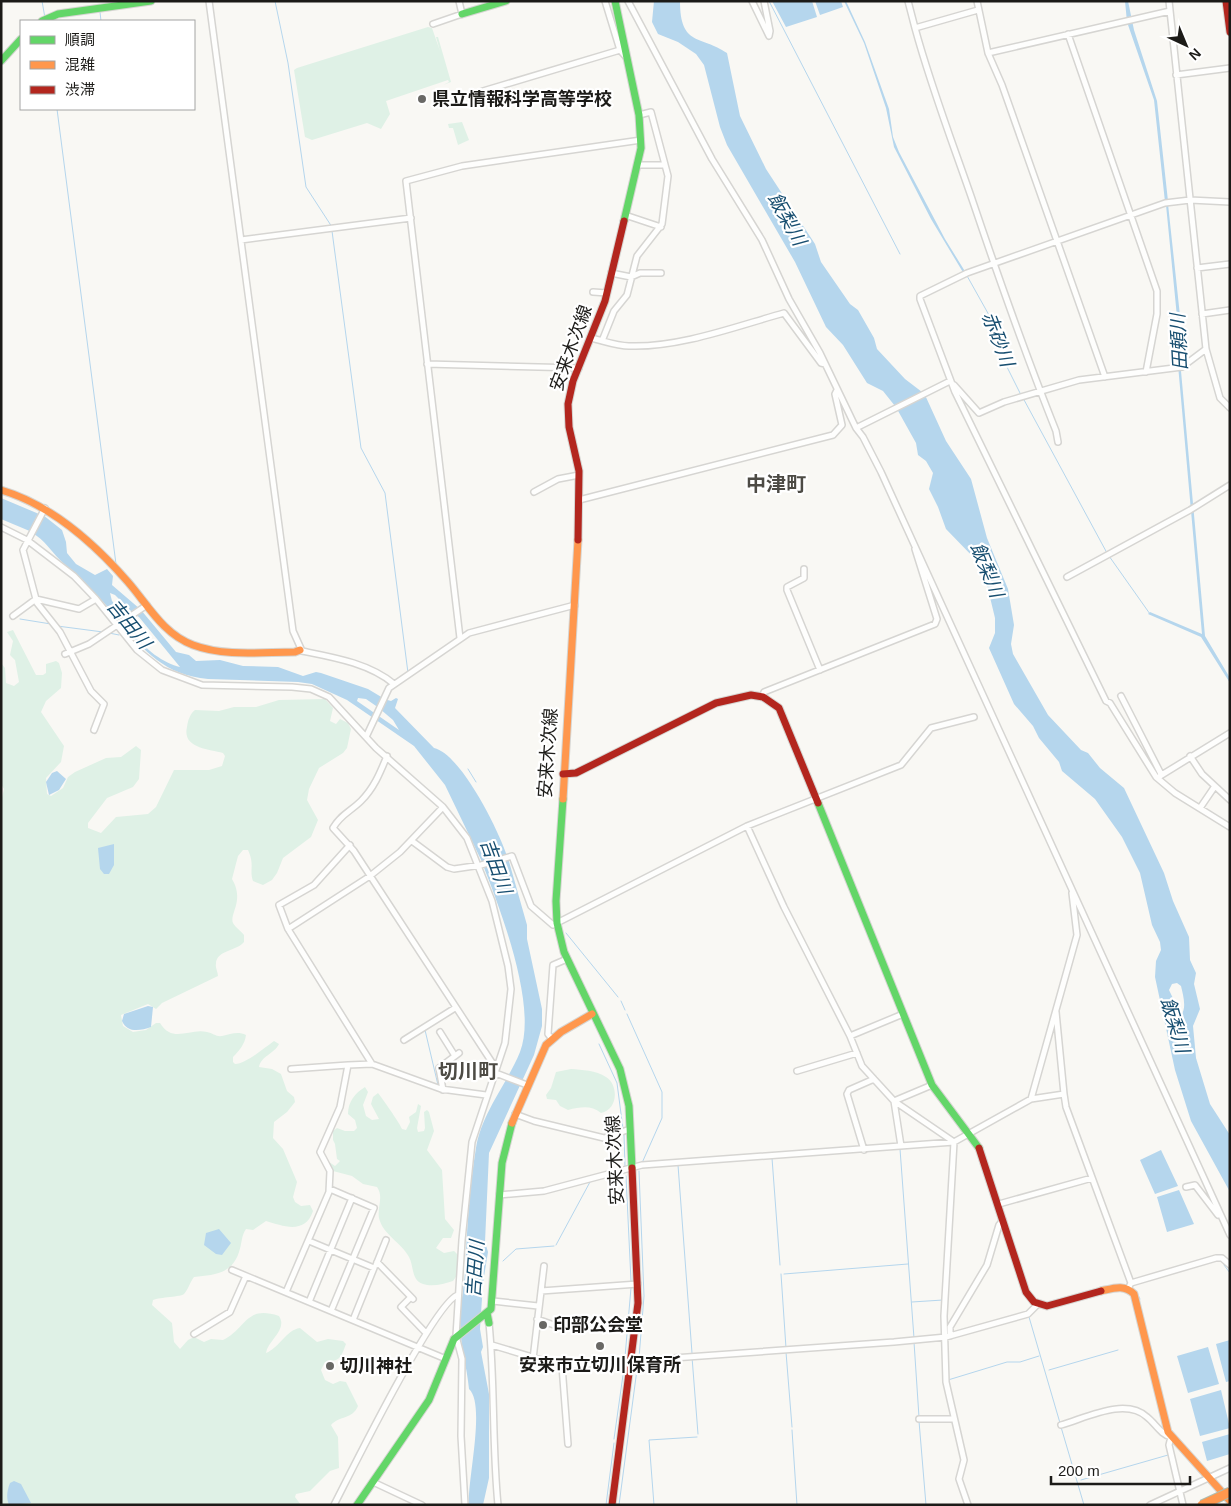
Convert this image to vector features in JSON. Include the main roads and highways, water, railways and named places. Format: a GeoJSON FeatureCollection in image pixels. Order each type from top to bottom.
{"type":"FeatureCollection","features":[{"type":"Feature","properties":{"kind":"main road"},"geometry":{"type":"LineString","coordinates":[[44,20],[75,12],[151,1]]}},
{"type":"Feature","properties":{"kind":"main road"},"geometry":{"type":"LineString","coordinates":[[462,14],[506,1]]}},
{"type":"Feature","properties":{"kind":"main road","name":"安来木次線"},"geometry":{"type":"LineString","coordinates":[[612,1505],[632,1361],[638,1284],[628,1106],[620,1069],[567,959],[557,923],[556,902],[575,605],[579,500],[579,475],[567,410],[570,389],[592,338],[607,293],[638,165],[641,140],[639,115],[615,1]]}},
{"type":"Feature","properties":{"kind":"main road"},"geometry":{"type":"LineString","coordinates":[[1226,1],[1230,32]]}},
{"type":"Feature","properties":{"kind":"main road"},"geometry":{"type":"LineString","coordinates":[[1,61],[20,40]]}},
{"type":"Feature","properties":{"kind":"main road"},"geometry":{"type":"LineString","coordinates":[[1,490],[28,499],[112,565],[145,606],[170,632],[185,641],[200,647],[294,652],[300,650]]}},
{"type":"Feature","properties":{"kind":"main road"},"geometry":{"type":"LineString","coordinates":[[563,774],[576,773],[716,703],[750,696],[763,697],[774,702],[784,716],[932,1085],[943,1104],[970,1133],[986,1162],[1026,1292],[1038,1304],[1053,1305],[1116,1287],[1129,1286],[1137,1301],[1161,1404],[1171,1437],[1230,1501]]}},
{"type":"Feature","properties":{"kind":"main road"},"geometry":{"type":"LineString","coordinates":[[357,1505],[429,1400],[457,1335],[488,1317],[493,1300],[492,1273],[504,1146],[525,1084],[540,1054],[552,1039],[592,1014]]}},
{"type":"Feature","properties":{"kind":"main road"},"geometry":{"type":"LineString","coordinates":[[1202,1505],[1230,1493]]}},
{"type":"Feature","properties":{"kind":"main road"},"geometry":{"type":"LineString","coordinates":[[1208,1505],[1230,1493]]}},
{"type":"Feature","properties":{"kind":"water","name":"飯梨川"},"geometry":{"type":"Polygon","coordinates":[[[654,1],[680,1],[681,16],[688,33],[694,38],[718,47],[727,53],[740,116],[766,169],[815,244],[821,262],[850,304],[858,310],[874,338],[877,349],[905,379],[922,392],[895,406],[883,391],[867,383],[843,345],[826,327],[795,262],[727,145],[720,127],[704,65],[696,54],[678,42],[658,34],[652,22],[654,1]]]}},
{"type":"Feature","properties":{"kind":"water"},"geometry":{"type":"Polygon","coordinates":[[[772,1],[812,1],[817,17],[786,27],[772,1]]]}},
{"type":"Feature","properties":{"kind":"water"},"geometry":{"type":"Polygon","coordinates":[[[815,1],[841,1],[843,7],[820,15],[815,1]]]}},
{"type":"Feature","properties":{"kind":"water"},"geometry":{"type":"Polygon","coordinates":[[[844,1],[846,1],[865,42],[889,109],[893,137],[899,152],[945,239],[966,273],[964,274],[931,219],[894,147],[886,108],[864,43],[844,1]]]}},
{"type":"Feature","properties":{"kind":"water"},"geometry":{"type":"Polygon","coordinates":[[[1125,1],[1128,1],[1134,30],[1157,101],[1168,201],[1165,202],[1154,100],[1127,22],[1125,1]]]}},
{"type":"Feature","properties":{"kind":"water","name":"田頼川"},"geometry":{"type":"Polygon","coordinates":[[[1168,204],[1181,325],[1181,371],[1205,636],[1230,678],[1230,683],[1201,637],[1148,614],[1150,612],[1202,634],[1178,365],[1178,327],[1166,205],[1168,204]]]}},
{"type":"Feature","properties":{"kind":"water","name":"飯梨川"},"geometry":{"type":"Polygon","coordinates":[[[925,395],[946,441],[971,479],[987,538],[1008,589],[1014,625],[1011,644],[1013,654],[1048,715],[1081,750],[1088,753],[1100,768],[1124,788],[1164,873],[1173,901],[1189,937],[1190,960],[1196,973],[1194,984],[1200,1009],[1193,1026],[1196,1058],[1210,1104],[1230,1135],[1230,1192],[1191,1121],[1175,1070],[1155,977],[1156,961],[1161,950],[1160,942],[1152,925],[1140,873],[1122,837],[1095,799],[1062,771],[1059,762],[1039,738],[1033,726],[1014,704],[989,648],[995,633],[995,618],[987,585],[976,560],[946,529],[929,489],[933,473],[926,461],[918,455],[916,443],[897,409],[925,395]],[[1177,983],[1172,984],[1169,990],[1181,1015],[1184,1005],[1181,986],[1177,983]]]}},
{"type":"Feature","properties":{"kind":"water"},"geometry":{"type":"Polygon","coordinates":[[[1,498],[39,514],[32,532],[1,519],[1,498]]]}},
{"type":"Feature","properties":{"kind":"water"},"geometry":{"type":"Polygon","coordinates":[[[43,515],[62,530],[67,553],[76,564],[95,575],[107,569],[113,576],[112,585],[140,609],[133,613],[115,595],[110,593],[112,601],[126,618],[120,622],[105,604],[44,542],[32,533],[43,515]]]}},
{"type":"Feature","properties":{"kind":"water","name":"吉田川"},"geometry":{"type":"Polygon","coordinates":[[[141,610],[176,652],[189,655],[196,661],[220,660],[243,666],[278,667],[303,676],[316,672],[368,689],[383,698],[379,708],[366,699],[358,698],[357,701],[399,730],[393,720],[380,709],[384,699],[391,701],[396,698],[398,699],[395,708],[434,748],[445,753],[467,778],[488,812],[507,856],[483,864],[445,785],[414,746],[347,700],[312,684],[208,679],[193,677],[168,667],[147,652],[121,623],[130,619],[143,645],[168,663],[180,667],[139,617],[134,614],[141,610]]]}},
{"type":"Feature","properties":{"kind":"water"},"geometry":{"type":"Polygon","coordinates":[[[57,771],[66,779],[59,790],[49,795],[46,782],[52,773],[57,771]]]}},
{"type":"Feature","properties":{"kind":"water"},"geometry":{"type":"Polygon","coordinates":[[[114,844],[114,865],[109,874],[104,874],[100,869],[98,848],[114,844]]]}},
{"type":"Feature","properties":{"kind":"water","name":"吉田川"},"geometry":{"type":"Polygon","coordinates":[[[508,858],[527,925],[527,939],[542,1009],[542,1026],[534,1055],[489,1153],[485,1242],[488,1252],[483,1283],[480,1329],[483,1347],[481,1352],[489,1394],[489,1478],[483,1505],[469,1505],[475,1444],[476,1410],[474,1397],[469,1389],[460,1322],[472,1179],[479,1135],[489,1110],[515,1064],[524,1033],[521,984],[515,958],[483,865],[508,858]]]}},
{"type":"Feature","properties":{"kind":"water"},"geometry":{"type":"Polygon","coordinates":[[[148,1006],[153,1007],[151,1027],[134,1030],[124,1025],[122,1021],[124,1014],[148,1006]]]}},
{"type":"Feature","properties":{"kind":"water"},"geometry":{"type":"Polygon","coordinates":[[[1161,1150],[1178,1186],[1155,1194],[1140,1160],[1161,1150]]]}},
{"type":"Feature","properties":{"kind":"water"},"geometry":{"type":"Polygon","coordinates":[[[1179,1190],[1194,1224],[1167,1232],[1157,1197],[1179,1190]]]}},
{"type":"Feature","properties":{"kind":"water"},"geometry":{"type":"Polygon","coordinates":[[[219,1229],[231,1243],[222,1255],[216,1254],[204,1245],[206,1233],[219,1229]]]}},
{"type":"Feature","properties":{"kind":"water"},"geometry":{"type":"Polygon","coordinates":[[[1230,1340],[1230,1381],[1226,1382],[1216,1344],[1230,1340]]]}},
{"type":"Feature","properties":{"kind":"water"},"geometry":{"type":"Polygon","coordinates":[[[1208,1347],[1219,1384],[1188,1393],[1177,1356],[1208,1347]]]}},
{"type":"Feature","properties":{"kind":"water"},"geometry":{"type":"Polygon","coordinates":[[[1221,1390],[1230,1428],[1200,1436],[1190,1399],[1221,1390]]]}},
{"type":"Feature","properties":{"kind":"water"},"geometry":{"type":"Polygon","coordinates":[[[1230,1434],[1230,1454],[1207,1461],[1202,1442],[1230,1434]]]}},
{"type":"Feature","properties":{"kind":"water"},"geometry":{"type":"Polygon","coordinates":[[[14,1481],[21,1484],[31,1503],[9,1505],[7,1499],[8,1491],[10,1483],[14,1481]]]}},
{"type":"Feature","properties":{"kind":"waterway"},"geometry":{"type":"LineString","coordinates":[[42,1],[45,18]]}},
{"type":"Feature","properties":{"kind":"waterway"},"geometry":{"type":"LineString","coordinates":[[275,1],[288,63],[306,187],[332,227]]}},
{"type":"Feature","properties":{"kind":"waterway"},"geometry":{"type":"LineString","coordinates":[[769,1],[900,254]]}},
{"type":"Feature","properties":{"kind":"waterway"},"geometry":{"type":"LineString","coordinates":[[100,12],[101,20]]}},
{"type":"Feature","properties":{"kind":"waterway"},"geometry":{"type":"LineString","coordinates":[[57,110],[116,564]]}},
{"type":"Feature","properties":{"kind":"waterway"},"geometry":{"type":"LineString","coordinates":[[332,231],[361,448],[385,493],[408,673]]}},
{"type":"Feature","properties":{"kind":"waterway","name":"赤砂川"},"geometry":{"type":"LineString","coordinates":[[966,274],[994,324],[1003,346],[1005,363],[1021,395]]}},
{"type":"Feature","properties":{"kind":"waterway","name":"赤砂川"},"geometry":{"type":"LineString","coordinates":[[1023,398],[1107,553]]}},
{"type":"Feature","properties":{"kind":"waterway","name":"赤砂川"},"geometry":{"type":"LineString","coordinates":[[1109,556],[1150,614]]}},
{"type":"Feature","properties":{"kind":"waterway"},"geometry":{"type":"LineString","coordinates":[[20,619],[51,624]]}},
{"type":"Feature","properties":{"kind":"waterway"},"geometry":{"type":"LineString","coordinates":[[57,626],[103,632]]}},
{"type":"Feature","properties":{"kind":"waterway","name":"吉田川"},"geometry":{"type":"LineString","coordinates":[[109,633],[119,635]]}},
{"type":"Feature","properties":{"kind":"waterway"},"geometry":{"type":"LineString","coordinates":[[468,769],[476,782]]}},
{"type":"Feature","properties":{"kind":"waterway"},"geometry":{"type":"LineString","coordinates":[[566,933],[618,997]]}},
{"type":"Feature","properties":{"kind":"waterway"},"geometry":{"type":"LineString","coordinates":[[621,1001],[625,1010]]}},
{"type":"Feature","properties":{"kind":"waterway"},"geometry":{"type":"LineString","coordinates":[[627,1014],[662,1092],[662,1118],[642,1163]]}},
{"type":"Feature","properties":{"kind":"waterway"},"geometry":{"type":"LineString","coordinates":[[425,1030],[438,1085]]}},
{"type":"Feature","properties":{"kind":"waterway"},"geometry":{"type":"LineString","coordinates":[[599,1044],[617,1083],[623,1129]]}},
{"type":"Feature","properties":{"kind":"waterway"},"geometry":{"type":"LineString","coordinates":[[624,1135],[625,1166]]}},
{"type":"Feature","properties":{"kind":"waterway"},"geometry":{"type":"LineString","coordinates":[[900,1149],[914,1338]]}},
{"type":"Feature","properties":{"kind":"waterway"},"geometry":{"type":"LineString","coordinates":[[772,1158],[780,1265]]}},
{"type":"Feature","properties":{"kind":"waterway"},"geometry":{"type":"LineString","coordinates":[[678,1165],[692,1353]]}},
{"type":"Feature","properties":{"kind":"waterway"},"geometry":{"type":"LineString","coordinates":[[639,1171],[644,1296],[639,1358]]}},
{"type":"Feature","properties":{"kind":"waterway"},"geometry":{"type":"LineString","coordinates":[[626,1176],[631,1281]]}},
{"type":"Feature","properties":{"kind":"waterway"},"geometry":{"type":"LineString","coordinates":[[556,1245],[590,1182]]}},
{"type":"Feature","properties":{"kind":"waterway"},"geometry":{"type":"LineString","coordinates":[[503,1261],[516,1249],[554,1246]]}},
{"type":"Feature","properties":{"kind":"waterway"},"geometry":{"type":"LineString","coordinates":[[784,1274],[908,1264]]}},
{"type":"Feature","properties":{"kind":"waterway"},"geometry":{"type":"LineString","coordinates":[[1224,1265],[1230,1273]]}},
{"type":"Feature","properties":{"kind":"waterway"},"geometry":{"type":"LineString","coordinates":[[781,1274],[786,1348]]}},
{"type":"Feature","properties":{"kind":"waterway"},"geometry":{"type":"LineString","coordinates":[[625,1357],[631,1288]]}},
{"type":"Feature","properties":{"kind":"waterway"},"geometry":{"type":"LineString","coordinates":[[1137,1293],[1140,1299]]}},
{"type":"Feature","properties":{"kind":"waterway"},"geometry":{"type":"LineString","coordinates":[[912,1302],[943,1300]]}},
{"type":"Feature","properties":{"kind":"waterway"},"geometry":{"type":"LineString","coordinates":[[1029,1317],[1060,1423]]}},
{"type":"Feature","properties":{"kind":"waterway"},"geometry":{"type":"LineString","coordinates":[[914,1342],[919,1417]]}},
{"type":"Feature","properties":{"kind":"waterway"},"geometry":{"type":"LineString","coordinates":[[1049,1370],[1118,1350]]}},
{"type":"Feature","properties":{"kind":"waterway"},"geometry":{"type":"LineString","coordinates":[[786,1352],[792,1427]]}},
{"type":"Feature","properties":{"kind":"waterway"},"geometry":{"type":"LineString","coordinates":[[948,1380],[1007,1362],[1020,1362],[1039,1356]]}},
{"type":"Feature","properties":{"kind":"waterway"},"geometry":{"type":"LineString","coordinates":[[692,1357],[698,1434]]}},
{"type":"Feature","properties":{"kind":"waterway"},"geometry":{"type":"LineString","coordinates":[[619,1505],[638,1362]]}},
{"type":"Feature","properties":{"kind":"waterway"},"geometry":{"type":"LineString","coordinates":[[614,1439],[624,1368]]}},
{"type":"Feature","properties":{"kind":"waterway"},"geometry":{"type":"LineString","coordinates":[[919,1421],[926,1505]]}},
{"type":"Feature","properties":{"kind":"waterway"},"geometry":{"type":"LineString","coordinates":[[1061,1427],[1084,1505]]}},
{"type":"Feature","properties":{"kind":"waterway"},"geometry":{"type":"LineString","coordinates":[[792,1430],[797,1505]]}},
{"type":"Feature","properties":{"kind":"waterway"},"geometry":{"type":"LineString","coordinates":[[654,1505],[649,1440],[697,1437]]}},
{"type":"Feature","properties":{"kind":"waterway"},"geometry":{"type":"LineString","coordinates":[[606,1505],[614,1443]]}},
{"type":"Feature","properties":{"kind":"waterway"},"geometry":{"type":"LineString","coordinates":[[1081,1480],[1168,1455]]}},
{"type":"Feature","properties":{"kind":"place","name":"県立情報科学高等学校"},"geometry":{"type":"Point","coordinates":[422,99]}},
{"type":"Feature","properties":{"kind":"place","name":"印部公会堂"},"geometry":{"type":"Point","coordinates":[543,1325]}},
{"type":"Feature","properties":{"kind":"place","name":"安来市立切川保育所"},"geometry":{"type":"Point","coordinates":[600,1346]}},
{"type":"Feature","properties":{"kind":"place","name":"切川神社"},"geometry":{"type":"Point","coordinates":[330,1366]}},
{"type":"Feature","properties":{"kind":"district","name":"中津町"},"geometry":{"type":"Point","coordinates":[776,484]}},
{"type":"Feature","properties":{"kind":"district","name":"切川町"},"geometry":{"type":"Point","coordinates":[468,1071]}}]}
